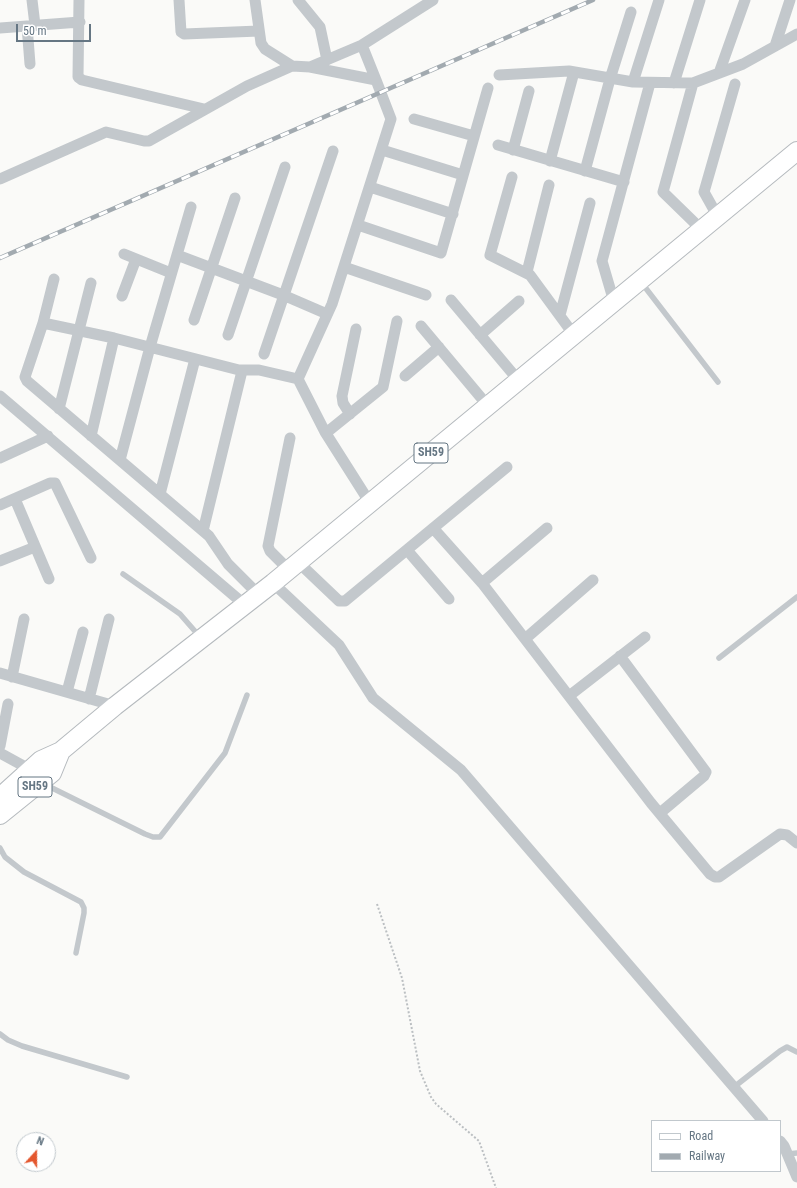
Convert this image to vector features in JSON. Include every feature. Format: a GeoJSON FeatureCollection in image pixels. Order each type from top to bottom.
{"type":"FeatureCollection","features":[{"type":"Feature","properties":{"kind":"main road","name":"SH59"},"geometry":{"type":"LineString","coordinates":[[0,797],[36,776],[52,772],[61,751],[115,706],[273,583],[797,151]]}},
{"type":"Feature","properties":{"kind":"main road","name":"SH59"},"geometry":{"type":"LineString","coordinates":[[0,815],[36,776]]}},
{"type":"Feature","properties":{"kind":"street"},"geometry":{"type":"LineString","coordinates":[[30,64],[32,0]]}},
{"type":"Feature","properties":{"kind":"street"},"geometry":{"type":"LineString","coordinates":[[79,0],[80,22],[78,77],[82,80],[204,108]]}},
{"type":"Feature","properties":{"kind":"street"},"geometry":{"type":"LineString","coordinates":[[179,0],[180,29],[184,34],[259,31]]}},
{"type":"Feature","properties":{"kind":"street"},"geometry":{"type":"LineString","coordinates":[[255,0],[261,43],[265,49],[292,66]]}},
{"type":"Feature","properties":{"kind":"street"},"geometry":{"type":"LineString","coordinates":[[298,0],[320,27],[327,60]]}},
{"type":"Feature","properties":{"kind":"street"},"geometry":{"type":"LineString","coordinates":[[310,67],[362,44],[433,0]]}},
{"type":"Feature","properties":{"kind":"street"},"geometry":{"type":"LineString","coordinates":[[633,82],[659,0]]}},
{"type":"Feature","properties":{"kind":"street"},"geometry":{"type":"LineString","coordinates":[[674,83],[700,0]]}},
{"type":"Feature","properties":{"kind":"street"},"geometry":{"type":"LineString","coordinates":[[720,73],[745,0]]}},
{"type":"Feature","properties":{"kind":"street"},"geometry":{"type":"LineString","coordinates":[[775,46],[790,0]]}},
{"type":"Feature","properties":{"kind":"street"},"geometry":{"type":"LineString","coordinates":[[585,171],[630,12]]}},
{"type":"Feature","properties":{"kind":"street"},"geometry":{"type":"LineString","coordinates":[[0,28],[80,22]]}},
{"type":"Feature","properties":{"kind":"street"},"geometry":{"type":"LineString","coordinates":[[499,75],[574,72],[633,82],[693,83],[743,64],[797,34]]}},
{"type":"Feature","properties":{"kind":"street"},"geometry":{"type":"LineString","coordinates":[[298,379],[327,314],[344,267],[391,119],[362,44]]}},
{"type":"Feature","properties":{"kind":"street"},"geometry":{"type":"LineString","coordinates":[[0,179],[106,132],[149,141],[204,108],[247,86],[292,66],[310,67],[376,80]]}},
{"type":"Feature","properties":{"kind":"street"},"geometry":{"type":"LineString","coordinates":[[550,160],[574,72]]}},
{"type":"Feature","properties":{"kind":"street"},"geometry":{"type":"LineString","coordinates":[[614,302],[602,261],[650,83]]}},
{"type":"Feature","properties":{"kind":"street"},"geometry":{"type":"LineString","coordinates":[[693,83],[663,192],[702,230]]}},
{"type":"Feature","properties":{"kind":"street"},"geometry":{"type":"LineString","coordinates":[[718,216],[704,192],[735,84]]}},
{"type":"Feature","properties":{"kind":"street"},"geometry":{"type":"LineString","coordinates":[[358,225],[441,253],[488,88]]}},
{"type":"Feature","properties":{"kind":"street"},"geometry":{"type":"LineString","coordinates":[[513,150],[529,90]]}},
{"type":"Feature","properties":{"kind":"street"},"geometry":{"type":"LineString","coordinates":[[414,119],[474,136]]}},
{"type":"Feature","properties":{"kind":"street"},"geometry":{"type":"LineString","coordinates":[[498,145],[624,182]]}},
{"type":"Feature","properties":{"kind":"street"},"geometry":{"type":"LineString","coordinates":[[382,150],[463,175]]}},
{"type":"Feature","properties":{"kind":"street"},"geometry":{"type":"LineString","coordinates":[[264,354],[333,151]]}},
{"type":"Feature","properties":{"kind":"street"},"geometry":{"type":"LineString","coordinates":[[228,335],[286,168]]}},
{"type":"Feature","properties":{"kind":"street"},"geometry":{"type":"LineString","coordinates":[[512,177],[490,255],[527,272],[574,335]]}},
{"type":"Feature","properties":{"kind":"street"},"geometry":{"type":"LineString","coordinates":[[527,272],[549,185]]}},
{"type":"Feature","properties":{"kind":"street"},"geometry":{"type":"LineString","coordinates":[[370,187],[453,214]]}},
{"type":"Feature","properties":{"kind":"street"},"geometry":{"type":"LineString","coordinates":[[194,320],[235,198]]}},
{"type":"Feature","properties":{"kind":"street"},"geometry":{"type":"LineString","coordinates":[[560,315],[590,203]]}},
{"type":"Feature","properties":{"kind":"street"},"geometry":{"type":"LineString","coordinates":[[120,460],[150,347],[191,206]]}},
{"type":"Feature","properties":{"kind":"street"},"geometry":{"type":"LineString","coordinates":[[124,254],[172,273]]}},
{"type":"Feature","properties":{"kind":"street"},"geometry":{"type":"LineString","coordinates":[[177,255],[283,295],[327,314]]}},
{"type":"Feature","properties":{"kind":"street"},"geometry":{"type":"LineString","coordinates":[[122,296],[136,259]]}},
{"type":"Feature","properties":{"kind":"street"},"geometry":{"type":"LineString","coordinates":[[344,267],[426,295]]}},
{"type":"Feature","properties":{"kind":"street"},"geometry":{"type":"LineString","coordinates":[[54,279],[43,323],[25,380],[211,538],[252,600]]}},
{"type":"Feature","properties":{"kind":"street"},"geometry":{"type":"LineString","coordinates":[[59,409],[91,283]]}},
{"type":"Feature","properties":{"kind":"street"},"geometry":{"type":"LineString","coordinates":[[451,300],[519,381]]}},
{"type":"Feature","properties":{"kind":"street"},"geometry":{"type":"LineString","coordinates":[[480,335],[519,301]]}},
{"type":"Feature","properties":{"kind":"street"},"geometry":{"type":"LineString","coordinates":[[326,433],[383,387],[397,321]]}},
{"type":"Feature","properties":{"kind":"street"},"geometry":{"type":"LineString","coordinates":[[43,323],[114,338],[242,371],[259,370],[298,379],[326,433],[370,503]]}},
{"type":"Feature","properties":{"kind":"street"},"geometry":{"type":"LineString","coordinates":[[421,326],[488,406]]}},
{"type":"Feature","properties":{"kind":"street"},"geometry":{"type":"LineString","coordinates":[[350,414],[343,403],[342,396],[356,329]]}},
{"type":"Feature","properties":{"kind":"street"},"geometry":{"type":"LineString","coordinates":[[91,436],[114,338]]}},
{"type":"Feature","properties":{"kind":"street"},"geometry":{"type":"LineString","coordinates":[[405,376],[439,347]]}},
{"type":"Feature","properties":{"kind":"street"},"geometry":{"type":"LineString","coordinates":[[160,494],[195,359]]}},
{"type":"Feature","properties":{"kind":"street"},"geometry":{"type":"LineString","coordinates":[[203,531],[242,371]]}},
{"type":"Feature","properties":{"kind":"street"},"geometry":{"type":"LineString","coordinates":[[0,396],[5,405],[48,436],[252,600]]}},
{"type":"Feature","properties":{"kind":"street"},"geometry":{"type":"LineString","coordinates":[[0,458],[48,436]]}},
{"type":"Feature","properties":{"kind":"street"},"geometry":{"type":"LineString","coordinates":[[290,438],[268,546],[270,551],[293,566],[339,601],[345,601],[507,466]]}},
{"type":"Feature","properties":{"kind":"street"},"geometry":{"type":"LineString","coordinates":[[0,505],[15,500],[50,483],[55,483],[91,558]]}},
{"type":"Feature","properties":{"kind":"street"},"geometry":{"type":"LineString","coordinates":[[15,500],[49,579]]}},
{"type":"Feature","properties":{"kind":"street"},"geometry":{"type":"LineString","coordinates":[[433,528],[482,583],[660,814],[710,874],[715,878],[719,877],[780,834],[787,835],[797,842]]}},
{"type":"Feature","properties":{"kind":"street"},"geometry":{"type":"LineString","coordinates":[[482,583],[547,528]]}},
{"type":"Feature","properties":{"kind":"street"},"geometry":{"type":"LineString","coordinates":[[0,561],[35,547]]}},
{"type":"Feature","properties":{"kind":"street"},"geometry":{"type":"LineString","coordinates":[[407,550],[448,599]]}},
{"type":"Feature","properties":{"kind":"street"},"geometry":{"type":"LineString","coordinates":[[525,639],[593,580]]}},
{"type":"Feature","properties":{"kind":"street"},"geometry":{"type":"LineString","coordinates":[[273,583],[339,645],[373,698],[461,770],[762,1120]]}},
{"type":"Feature","properties":{"kind":"street"},"geometry":{"type":"LineString","coordinates":[[12,677],[24,619]]}},
{"type":"Feature","properties":{"kind":"street"},"geometry":{"type":"LineString","coordinates":[[89,699],[108,619]]}},
{"type":"Feature","properties":{"kind":"street"},"geometry":{"type":"LineString","coordinates":[[66,692],[83,632]]}},
{"type":"Feature","properties":{"kind":"street"},"geometry":{"type":"LineString","coordinates":[[569,696],[645,637]]}},
{"type":"Feature","properties":{"kind":"street"},"geometry":{"type":"LineString","coordinates":[[620,656],[706,772],[704,776],[660,814]]}},
{"type":"Feature","properties":{"kind":"street"},"geometry":{"type":"LineString","coordinates":[[0,673],[115,706]]}},
{"type":"Feature","properties":{"kind":"street"},"geometry":{"type":"LineString","coordinates":[[0,746],[8,704]]}},
{"type":"Feature","properties":{"kind":"street"},"geometry":{"type":"LineString","coordinates":[[0,753],[36,776]]}},
{"type":"Feature","properties":{"kind":"street"},"geometry":{"type":"LineString","coordinates":[[781,1142],[792,1154],[797,1177]]}},
{"type":"Feature","properties":{"kind":"lane"},"geometry":{"type":"LineString","coordinates":[[640,281],[718,382]]}},
{"type":"Feature","properties":{"kind":"lane"},"geometry":{"type":"LineString","coordinates":[[123,574],[180,614],[202,639]]}},
{"type":"Feature","properties":{"kind":"lane"},"geometry":{"type":"LineString","coordinates":[[719,658],[797,597]]}},
{"type":"Feature","properties":{"kind":"lane"},"geometry":{"type":"LineString","coordinates":[[36,776],[145,834],[153,837],[160,837],[225,753],[247,695]]}},
{"type":"Feature","properties":{"kind":"lane"},"geometry":{"type":"LineString","coordinates":[[0,848],[5,857],[24,872],[81,902],[84,908],[84,913],[76,953]]}},
{"type":"Feature","properties":{"kind":"lane"},"geometry":{"type":"LineString","coordinates":[[0,1034],[8,1040],[22,1046],[127,1077]]}},
{"type":"Feature","properties":{"kind":"lane"},"geometry":{"type":"LineString","coordinates":[[734,1087],[780,1050],[787,1047],[797,1052]]}},
{"type":"Feature","properties":{"kind":"path"},"geometry":{"type":"LineString","coordinates":[[377,904],[402,978],[420,1071],[431,1097],[436,1104],[479,1141],[496,1188]]}},
{"type":"Feature","properties":{"kind":"railway"},"geometry":{"type":"LineString","coordinates":[[0,258],[593,0]]}}]}
